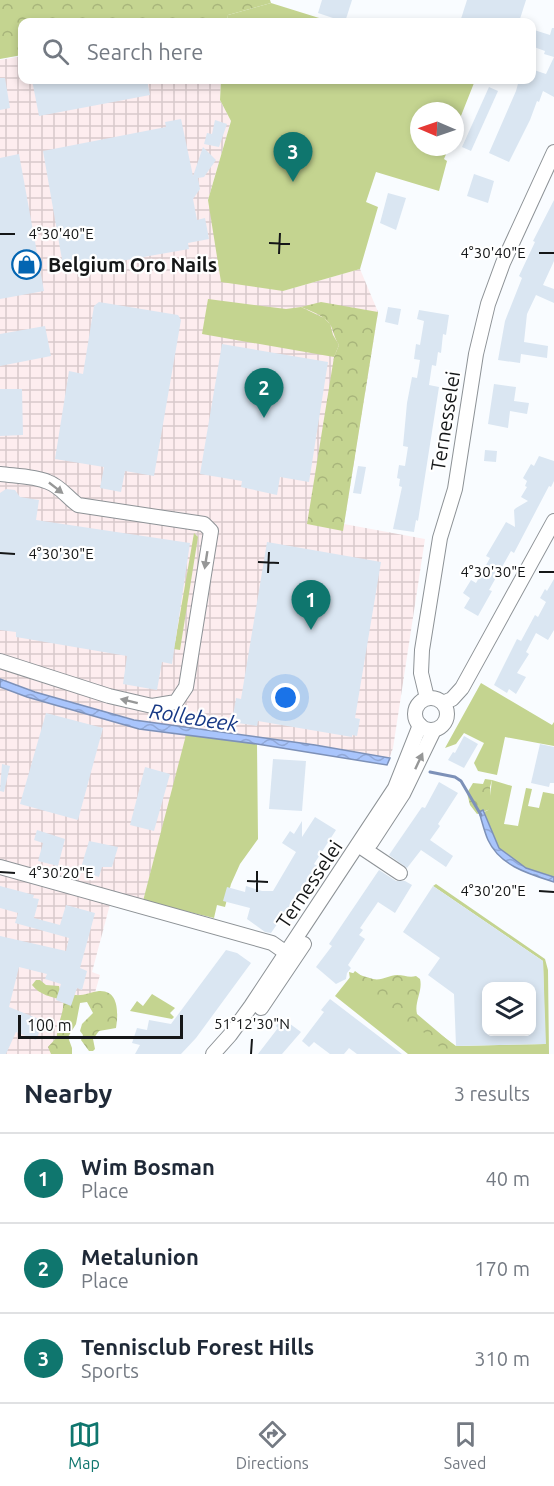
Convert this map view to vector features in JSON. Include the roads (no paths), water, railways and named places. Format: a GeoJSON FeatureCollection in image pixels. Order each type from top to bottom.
{"type":"FeatureCollection","features":[{"type":"Feature","properties":{"kind":"street","name":"Ternesselei"},"geometry":{"type":"LineString","coordinates":[[427,727],[416,715],[416,710],[422,700],[427,698],[422,673],[422,650],[440,538],[454,489],[476,354],[488,304],[503,263],[552,156],[554,144]]}},
{"type":"Feature","properties":{"kind":"street"},"geometry":{"type":"LineString","coordinates":[[0,474],[47,481],[78,505],[204,524],[211,531],[186,687],[176,702],[152,706],[109,696],[0,661]]}},
{"type":"Feature","properties":{"kind":"street"},"geometry":{"type":"LineString","coordinates":[[427,698],[443,703],[452,699],[462,688],[554,521]]}},
{"type":"Feature","properties":{"kind":"street","name":"Ternesselei"},"geometry":{"type":"LineString","coordinates":[[427,727],[442,725],[447,717],[443,703]]}},
{"type":"Feature","properties":{"kind":"street","name":"Ternesselei"},"geometry":{"type":"LineString","coordinates":[[213,1054],[290,955],[362,847],[403,794],[427,727]]}},
{"type":"Feature","properties":{"kind":"street"},"geometry":{"type":"LineString","coordinates":[[362,847],[400,873]]}},
{"type":"Feature","properties":{"kind":"street"},"geometry":{"type":"LineString","coordinates":[[0,867],[272,943],[290,955]]}},
{"type":"Feature","properties":{"kind":"street","name":"Ternesselei"},"geometry":{"type":"LineString","coordinates":[[224,1054],[259,1011],[290,955]]}},
{"type":"Feature","properties":{"kind":"water"},"geometry":{"type":"Polygon","coordinates":[[[0,679],[35,692],[134,720],[315,745],[390,758],[387,765],[257,744],[139,729],[27,697],[0,687],[0,679]]]}},
{"type":"Feature","properties":{"kind":"water"},"geometry":{"type":"Polygon","coordinates":[[[483,810],[499,848],[526,868],[554,877],[554,882],[516,868],[493,849],[479,812],[483,810]]]}},
{"type":"Feature","properties":{"kind":"waterway","name":"Rollebeek"},"geometry":{"type":"LineString","coordinates":[[430,772],[455,777],[461,781],[481,815]]}},
{"type":"Feature","properties":{"kind":"place","name":"Tennisclub Forest Hills"},"geometry":{"type":"Point","coordinates":[293,182]}},
{"type":"Feature","properties":{"kind":"place","name":"Belgium Oro Nails"},"geometry":{"type":"Point","coordinates":[27,264]}},
{"type":"Feature","properties":{"kind":"place","name":"Metalunion"},"geometry":{"type":"Point","coordinates":[264,418]}},
{"type":"Feature","properties":{"kind":"place","name":"Wim Bosman"},"geometry":{"type":"Point","coordinates":[311,630]}}]}
